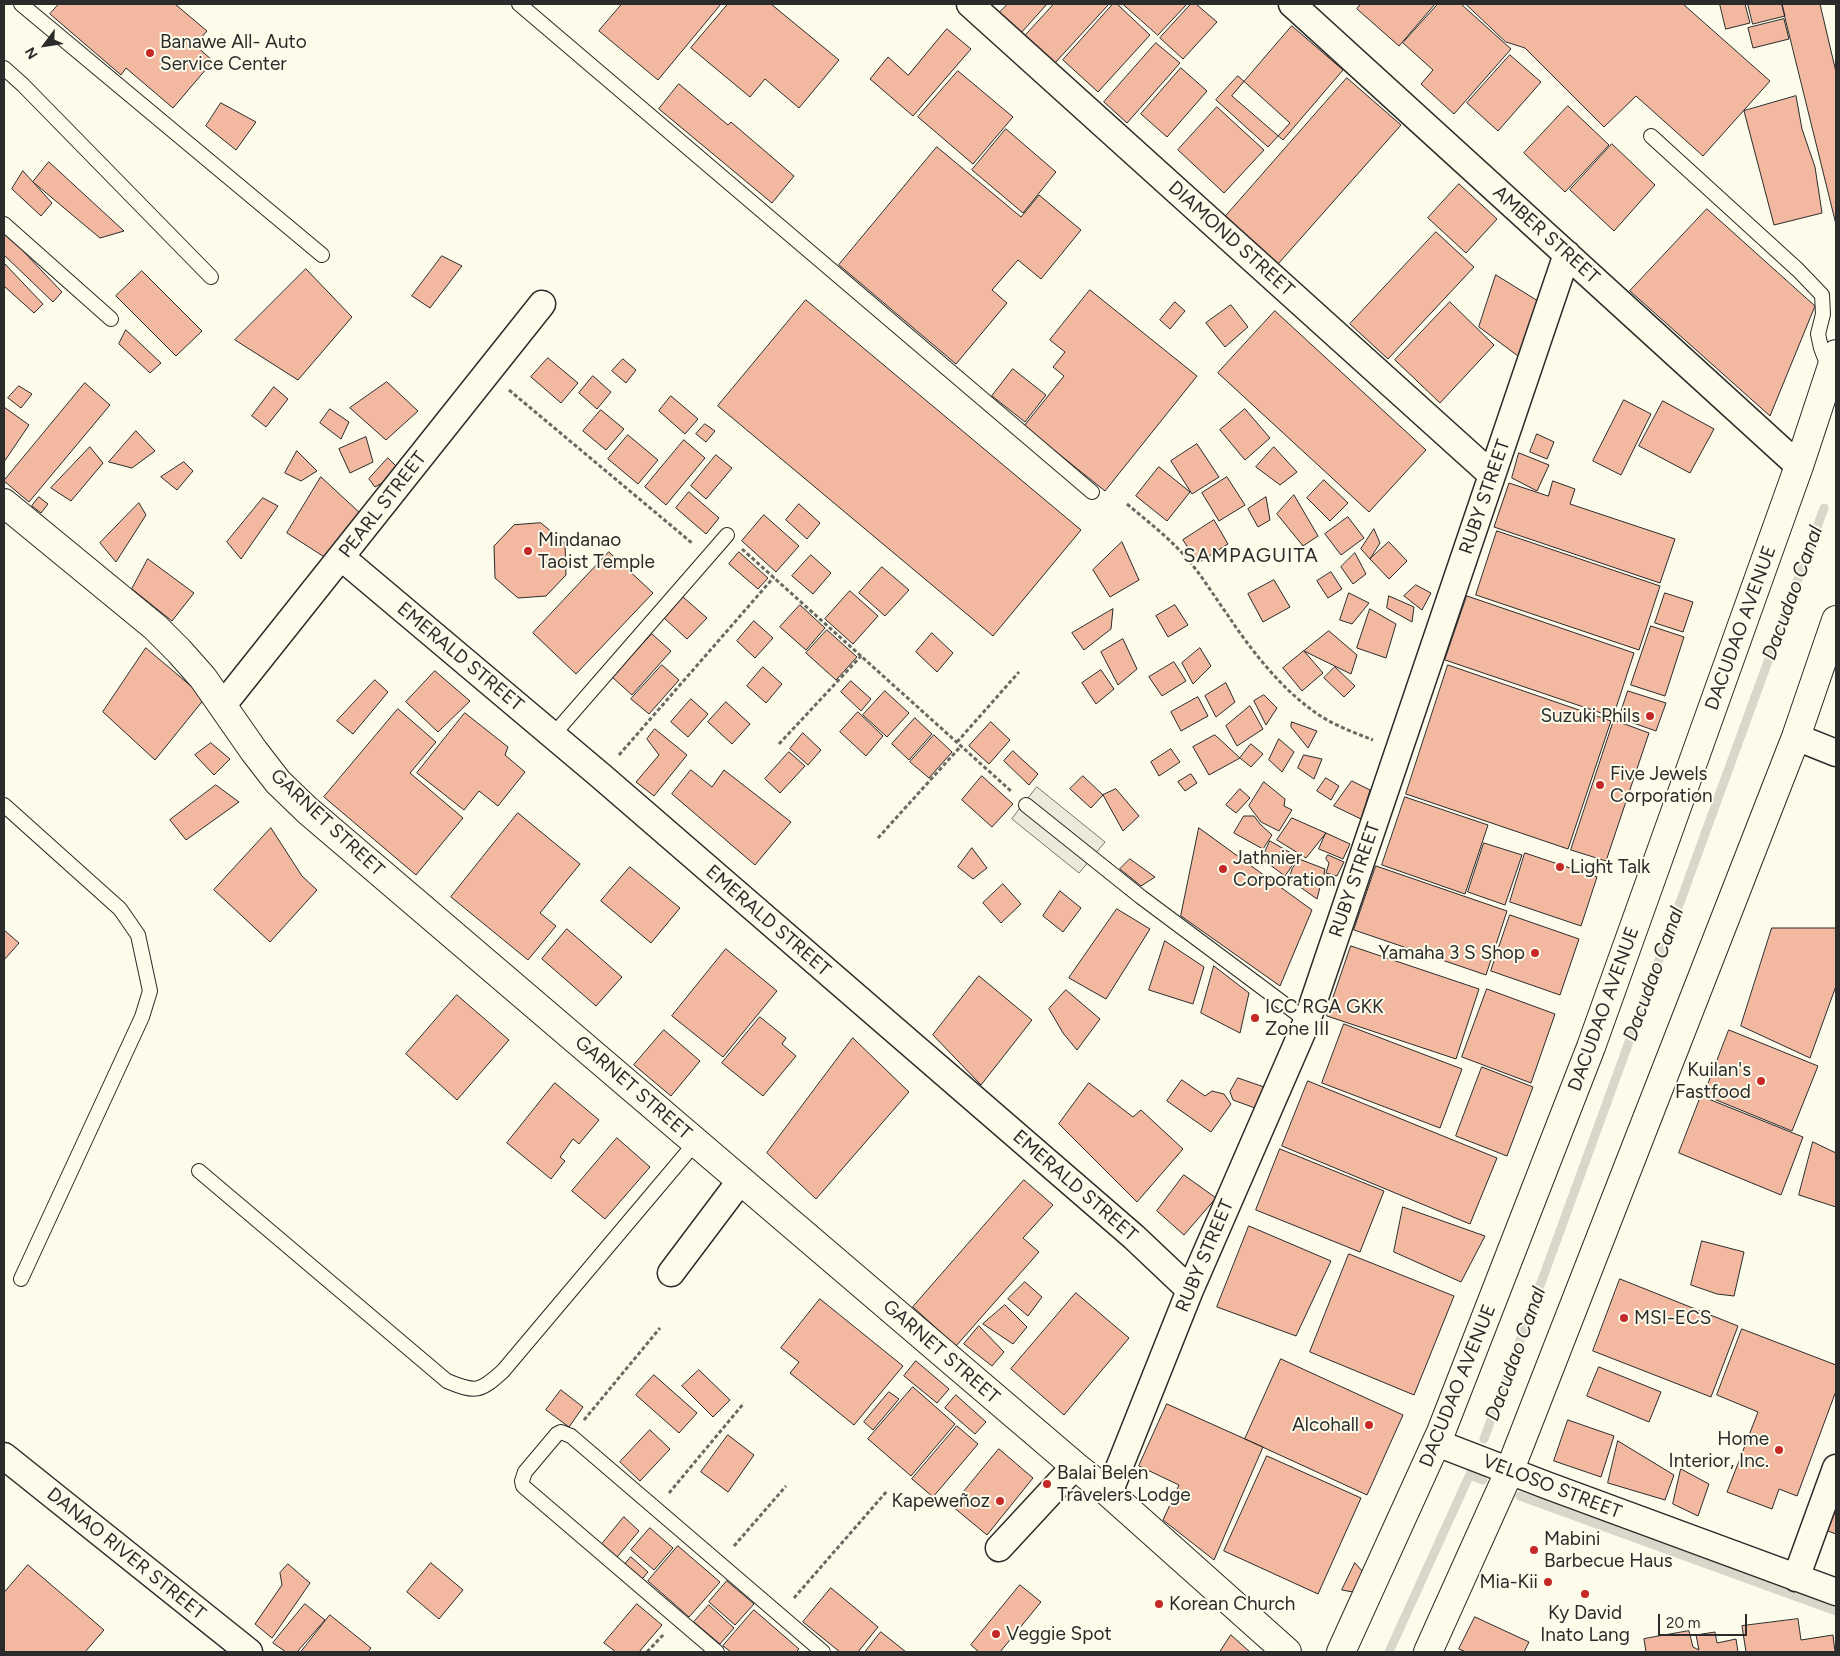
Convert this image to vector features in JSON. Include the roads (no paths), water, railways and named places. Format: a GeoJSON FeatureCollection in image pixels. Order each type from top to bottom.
{"type":"FeatureCollection","features":[{"type":"Feature","properties":{"kind":"main road","name":"DACUDAO AVENUE"},"geometry":{"type":"LineString","coordinates":[[1341,1652],[1437,1442],[1591,1047],[1799,466],[1833,363]]}},
{"type":"Feature","properties":{"kind":"main road","name":"GARNET STREET"},"geometry":{"type":"LineString","coordinates":[[4,503],[155,627],[179,650],[223,705],[254,751],[278,782],[307,810],[1075,1466],[1110,1493],[1287,1652]]}},
{"type":"Feature","properties":{"kind":"main road"},"geometry":{"type":"LineString","coordinates":[[1428,1652],[1510,1472],[1796,737],[1836,620]]}},
{"type":"Feature","properties":{"kind":"street","name":"DIAMOND STREET"},"geometry":{"type":"LineString","coordinates":[[970,4],[1492,475]]}},
{"type":"Feature","properties":{"kind":"street","name":"AMBER STREET"},"geometry":{"type":"LineString","coordinates":[[1292,4],[1799,466]]}},
{"type":"Feature","properties":{"kind":"street","name":"RUBY STREET"},"geometry":{"type":"LineString","coordinates":[[1110,1493],[1190,1290],[1307,1021],[1567,254]]}},
{"type":"Feature","properties":{"kind":"street","name":"PEARL STREET"},"geometry":{"type":"LineString","coordinates":[[223,705],[542,304]]}},
{"type":"Feature","properties":{"kind":"street","name":"EMERALD STREET"},"geometry":{"type":"LineString","coordinates":[[341,557],[601,776],[1134,1237],[1190,1290]]}},
{"type":"Feature","properties":{"kind":"street"},"geometry":{"type":"LineString","coordinates":[[1796,737],[1836,753]]}},
{"type":"Feature","properties":{"kind":"street"},"geometry":{"type":"LineString","coordinates":[[671,1273],[741,1180]]}},
{"type":"Feature","properties":{"kind":"street","name":"VELOSO STREET"},"geometry":{"type":"LineString","coordinates":[[1437,1442],[1510,1472],[1836,1592]]}},
{"type":"Feature","properties":{"kind":"street","name":"DANAO RIVER STREET"},"geometry":{"type":"LineString","coordinates":[[4,1456],[249,1652]]}},
{"type":"Feature","properties":{"kind":"street"},"geometry":{"type":"LineString","coordinates":[[999,1548],[1075,1466]]}},
{"type":"Feature","properties":{"kind":"street"},"geometry":{"type":"LineString","coordinates":[[1796,1578],[1836,1468]]}},
{"type":"Feature","properties":{"kind":"lane"},"geometry":{"type":"LineString","coordinates":[[21,4],[322,255]]}},
{"type":"Feature","properties":{"kind":"lane"},"geometry":{"type":"LineString","coordinates":[[519,4],[1092,492]]}},
{"type":"Feature","properties":{"kind":"lane"},"geometry":{"type":"LineString","coordinates":[[4,68],[23,84],[211,276]]}},
{"type":"Feature","properties":{"kind":"lane"},"geometry":{"type":"LineString","coordinates":[[1651,136],[1798,270],[1822,295],[1823,314],[1818,334],[1821,348],[1833,363]]}},
{"type":"Feature","properties":{"kind":"lane"},"geometry":{"type":"LineString","coordinates":[[4,224],[111,319]]}},
{"type":"Feature","properties":{"kind":"lane"},"geometry":{"type":"LineString","coordinates":[[553,735],[727,535]]}},
{"type":"Feature","properties":{"kind":"lane"},"geometry":{"type":"LineString","coordinates":[[4,805],[120,910],[138,936],[150,992],[142,1017],[21,1279]]}},
{"type":"Feature","properties":{"kind":"lane"},"geometry":{"type":"LineString","coordinates":[[1026,805],[1142,897],[1307,1021]]}},
{"type":"Feature","properties":{"kind":"lane"},"geometry":{"type":"LineString","coordinates":[[199,1171],[447,1381],[467,1389],[487,1386],[503,1372],[696,1142]]}},
{"type":"Feature","properties":{"kind":"lane"},"geometry":{"type":"LineString","coordinates":[[717,1652],[523,1486],[522,1476],[552,1438],[561,1432],[571,1436],[823,1652]]}},
{"type":"Feature","properties":{"kind":"waterway","name":"Dacudao Canal"},"geometry":{"type":"LineString","coordinates":[[1484,1439],[1824,508]]}},
{"type":"Feature","properties":{"kind":"waterway","name":"Dacudao Canal"},"geometry":{"type":"LineString","coordinates":[[1389,1652],[1471,1472]]}},
{"type":"Feature","properties":{"kind":"waterway"},"geometry":{"type":"LineString","coordinates":[[1470,1475],[1483,1480]]}},
{"type":"Feature","properties":{"kind":"waterway"},"geometry":{"type":"LineString","coordinates":[[1520,1496],[1836,1611]]}},
{"type":"Feature","properties":{"kind":"place","name":"Banawe All- Auto Service Center"},"geometry":{"type":"Point","coordinates":[150,53]}},
{"type":"Feature","properties":{"kind":"place","name":"Mindanao Taoist Temple"},"geometry":{"type":"Point","coordinates":[528,551]}},
{"type":"Feature","properties":{"kind":"place","name":"Suzuki Phils"},"geometry":{"type":"Point","coordinates":[1650,716]}},
{"type":"Feature","properties":{"kind":"place","name":"Five Jewels Corporation"},"geometry":{"type":"Point","coordinates":[1600,785]}},
{"type":"Feature","properties":{"kind":"place","name":"Light Talk"},"geometry":{"type":"Point","coordinates":[1560,867]}},
{"type":"Feature","properties":{"kind":"place","name":"Jathnier Corporation"},"geometry":{"type":"Point","coordinates":[1223,869]}},
{"type":"Feature","properties":{"kind":"place","name":"Yamaha 3 S Shop"},"geometry":{"type":"Point","coordinates":[1535,953]}},
{"type":"Feature","properties":{"kind":"place","name":"ICC RGA GKK Zone III"},"geometry":{"type":"Point","coordinates":[1255,1018]}},
{"type":"Feature","properties":{"kind":"place","name":"Kuilan's Fastfood"},"geometry":{"type":"Point","coordinates":[1761,1081]}},
{"type":"Feature","properties":{"kind":"place","name":"MSI-ECS"},"geometry":{"type":"Point","coordinates":[1624,1318]}},
{"type":"Feature","properties":{"kind":"place","name":"Alcohall"},"geometry":{"type":"Point","coordinates":[1369,1425]}},
{"type":"Feature","properties":{"kind":"place","name":"Home Interior, Inc."},"geometry":{"type":"Point","coordinates":[1779,1450]}},
{"type":"Feature","properties":{"kind":"place","name":"Balai Belen Travelers Lodge"},"geometry":{"type":"Point","coordinates":[1047,1484]}},
{"type":"Feature","properties":{"kind":"place","name":"Kapeweñoz"},"geometry":{"type":"Point","coordinates":[1000,1501]}},
{"type":"Feature","properties":{"kind":"place","name":"Mabini Barbecue Haus"},"geometry":{"type":"Point","coordinates":[1534,1550]}},
{"type":"Feature","properties":{"kind":"place","name":"Mia-Kii"},"geometry":{"type":"Point","coordinates":[1548,1582]}},
{"type":"Feature","properties":{"kind":"place","name":"Ky David Inato Lang"},"geometry":{"type":"Point","coordinates":[1585,1594]}},
{"type":"Feature","properties":{"kind":"place","name":"Korean Church"},"geometry":{"type":"Point","coordinates":[1159,1604]}},
{"type":"Feature","properties":{"kind":"place","name":"Veggie Spot"},"geometry":{"type":"Point","coordinates":[996,1634]}},
{"type":"Feature","properties":{"kind":"district","name":"SAMPAGUITA"},"geometry":{"type":"Point","coordinates":[1251,556]}}]}
